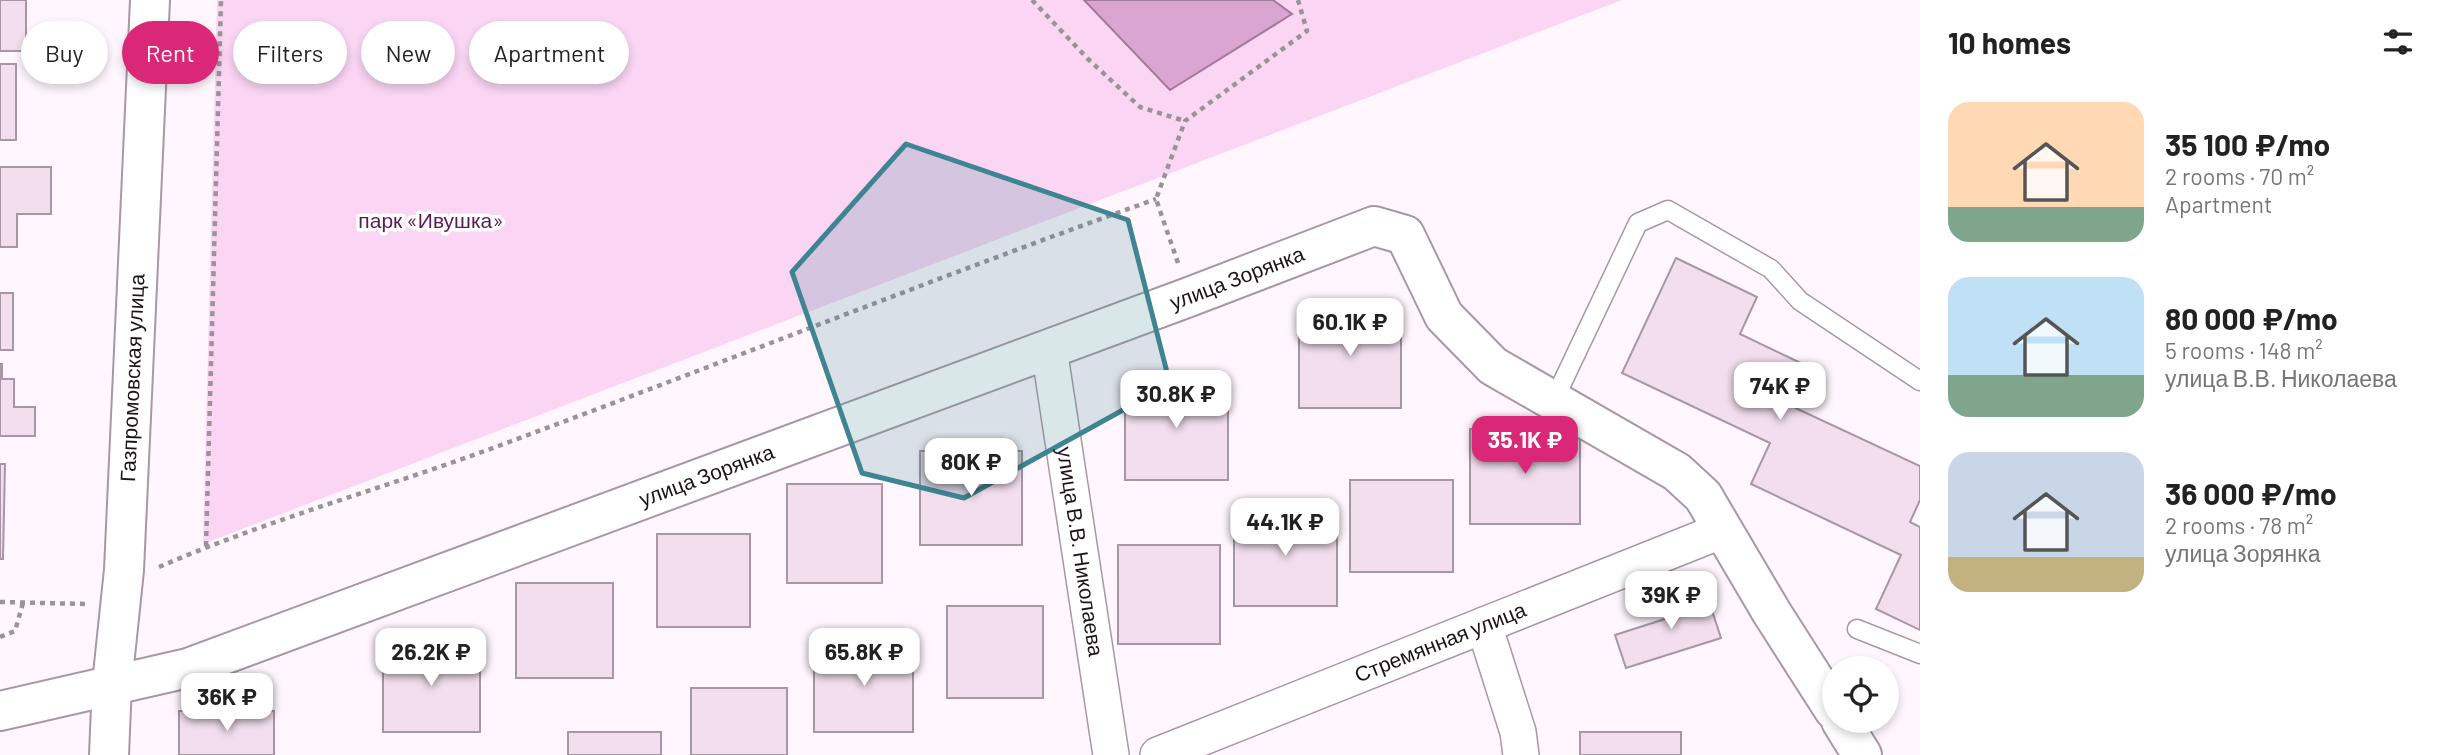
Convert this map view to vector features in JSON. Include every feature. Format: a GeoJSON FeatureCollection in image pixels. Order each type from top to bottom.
{"type":"FeatureCollection","features":[{"type":"Feature","properties":{"kind":"street","name":"Газпромовская улица"},"geometry":{"type":"LineString","coordinates":[[109,755],[112,684],[124,570],[150,0]]}},
{"type":"Feature","properties":{"kind":"street","name":"улица Зорянка"},"geometry":{"type":"LineString","coordinates":[[0,711],[188,668],[1189,298],[1374,226],[1405,235],[1444,316],[1493,366],[1554,400]]}},
{"type":"Feature","properties":{"kind":"street","name":"улица В.В. Николаева"},"geometry":{"type":"LineString","coordinates":[[1049,349],[1111,755]]}},
{"type":"Feature","properties":{"kind":"street"},"geometry":{"type":"LineString","coordinates":[[1554,400],[1676,471],[1703,496],[1822,691]]}},
{"type":"Feature","properties":{"kind":"street","name":"Стремянная улица"},"geometry":{"type":"LineString","coordinates":[[1158,755],[1723,530]]}},
{"type":"Feature","properties":{"kind":"street"},"geometry":{"type":"LineString","coordinates":[[1484,625],[1518,732],[1521,755]]}},
{"type":"Feature","properties":{"kind":"street"},"geometry":{"type":"LineString","coordinates":[[1849,733],[1863,755]]}},
{"type":"Feature","properties":{"kind":"lane"},"geometry":{"type":"LineString","coordinates":[[1554,400],[1638,223],[1668,211],[1771,269],[1800,301],[1920,381]]}},
{"type":"Feature","properties":{"kind":"lane"},"geometry":{"type":"LineString","coordinates":[[1857,629],[1920,654]]}},
{"type":"Feature","properties":{"kind":"path"},"geometry":{"type":"LineString","coordinates":[[221,0],[206,547],[437,469],[706,369],[944,275],[1156,199]]}},
{"type":"Feature","properties":{"kind":"path"},"geometry":{"type":"LineString","coordinates":[[1032,0],[1088,59],[1140,107],[1185,121]]}},
{"type":"Feature","properties":{"kind":"path"},"geometry":{"type":"LineString","coordinates":[[1189,298],[1156,199],[1185,121],[1307,32],[1298,0]]}},
{"type":"Feature","properties":{"kind":"path"},"geometry":{"type":"LineString","coordinates":[[0,637],[15,631],[23,603]]}},
{"type":"Feature","properties":{"kind":"highlighted area"},"geometry":{"type":"Polygon","coordinates":[[[906,144],[1128,220],[1170,384],[964,498],[862,473],[792,272],[906,144]]]}},
{"type":"Feature","properties":{"kind":"green space","name":"парк «Ивушка»"},"geometry":{"type":"Polygon","coordinates":[[[217,0],[1622,0],[203,544],[215,84],[219,84],[219,21],[216,21],[217,0]]]}},
{"type":"Feature","properties":{"kind":"shaded area"},"geometry":{"type":"Polygon","coordinates":[[[1084,0],[1273,0],[1292,14],[1170,90],[1084,0]]]}},
{"type":"Feature","properties":{"kind":"building"},"geometry":{"type":"Polygon","coordinates":[[[0,0],[26,0],[26,21],[21,21],[21,51],[0,51],[0,0]]]}},
{"type":"Feature","properties":{"kind":"building"},"geometry":{"type":"Polygon","coordinates":[[[0,64],[16,64],[16,140],[0,140],[0,64]]]}},
{"type":"Feature","properties":{"kind":"building"},"geometry":{"type":"Polygon","coordinates":[[[0,167],[51,167],[51,214],[17,214],[17,247],[0,247],[0,167]]]}},
{"type":"Feature","properties":{"kind":"building"},"geometry":{"type":"Polygon","coordinates":[[[1676,258],[1757,297],[1740,334],[1807,366],[1789,405],[1920,466],[1920,500],[1910,522],[1920,527],[1920,630],[1876,609],[1901,555],[1751,484],[1770,443],[1622,373],[1676,258]]]}},
{"type":"Feature","properties":{"kind":"building"},"geometry":{"type":"Polygon","coordinates":[[[0,293],[13,293],[13,350],[0,350],[0,293]]]}},
{"type":"Feature","properties":{"kind":"building"},"geometry":{"type":"Polygon","coordinates":[[[1299,307],[1401,307],[1401,408],[1299,408],[1299,307]]]}},
{"type":"Feature","properties":{"kind":"building"},"geometry":{"type":"Polygon","coordinates":[[[0,364],[2,379],[14,379],[14,407],[35,407],[35,436],[0,436],[0,364]]]}},
{"type":"Feature","properties":{"kind":"building"},"geometry":{"type":"Polygon","coordinates":[[[1125,379],[1228,379],[1228,480],[1125,480],[1125,379]]]}},
{"type":"Feature","properties":{"kind":"building"},"geometry":{"type":"Polygon","coordinates":[[[1470,429],[1580,429],[1580,524],[1470,524],[1470,429]]]}},
{"type":"Feature","properties":{"kind":"building"},"geometry":{"type":"Polygon","coordinates":[[[920,451],[1022,451],[1022,545],[920,545],[920,451]]]}},
{"type":"Feature","properties":{"kind":"building"},"geometry":{"type":"Polygon","coordinates":[[[0,464],[5,464],[3,559],[0,559],[0,464]]]}},
{"type":"Feature","properties":{"kind":"building"},"geometry":{"type":"Polygon","coordinates":[[[1350,480],[1453,480],[1453,572],[1350,572],[1350,480]]]}},
{"type":"Feature","properties":{"kind":"building"},"geometry":{"type":"Polygon","coordinates":[[[787,484],[882,484],[882,583],[787,583],[787,484]]]}},
{"type":"Feature","properties":{"kind":"building"},"geometry":{"type":"Polygon","coordinates":[[[1234,511],[1337,511],[1337,606],[1234,606],[1234,511]]]}},
{"type":"Feature","properties":{"kind":"building"},"geometry":{"type":"Polygon","coordinates":[[[657,534],[750,534],[750,627],[657,627],[657,534]]]}},
{"type":"Feature","properties":{"kind":"building"},"geometry":{"type":"Polygon","coordinates":[[[1118,545],[1220,545],[1220,644],[1118,644],[1118,545]]]}},
{"type":"Feature","properties":{"kind":"building"},"geometry":{"type":"Polygon","coordinates":[[[516,583],[613,583],[613,678],[516,678],[516,583]]]}},
{"type":"Feature","properties":{"kind":"building"},"geometry":{"type":"Polygon","coordinates":[[[1705,589],[1721,638],[1626,668],[1615,635],[1668,618],[1663,602],[1705,589]]]}},
{"type":"Feature","properties":{"kind":"building"},"geometry":{"type":"Polygon","coordinates":[[[947,606],[1043,606],[1043,698],[947,698],[947,606]]]}},
{"type":"Feature","properties":{"kind":"building"},"geometry":{"type":"Polygon","coordinates":[[[383,644],[480,644],[480,732],[383,732],[383,644]]]}},
{"type":"Feature","properties":{"kind":"building"},"geometry":{"type":"Polygon","coordinates":[[[814,644],[913,644],[913,732],[814,732],[814,644]]]}},
{"type":"Feature","properties":{"kind":"building"},"geometry":{"type":"Polygon","coordinates":[[[691,688],[787,688],[787,755],[691,755],[691,688]]]}},
{"type":"Feature","properties":{"kind":"building"},"geometry":{"type":"Polygon","coordinates":[[[179,711],[274,711],[274,755],[179,755],[179,711]]]}},
{"type":"Feature","properties":{"kind":"building"},"geometry":{"type":"Polygon","coordinates":[[[568,732],[661,732],[661,755],[568,755],[568,732]]]}},
{"type":"Feature","properties":{"kind":"building"},"geometry":{"type":"Polygon","coordinates":[[[1580,732],[1681,732],[1681,755],[1580,755],[1580,732]]]}}]}
